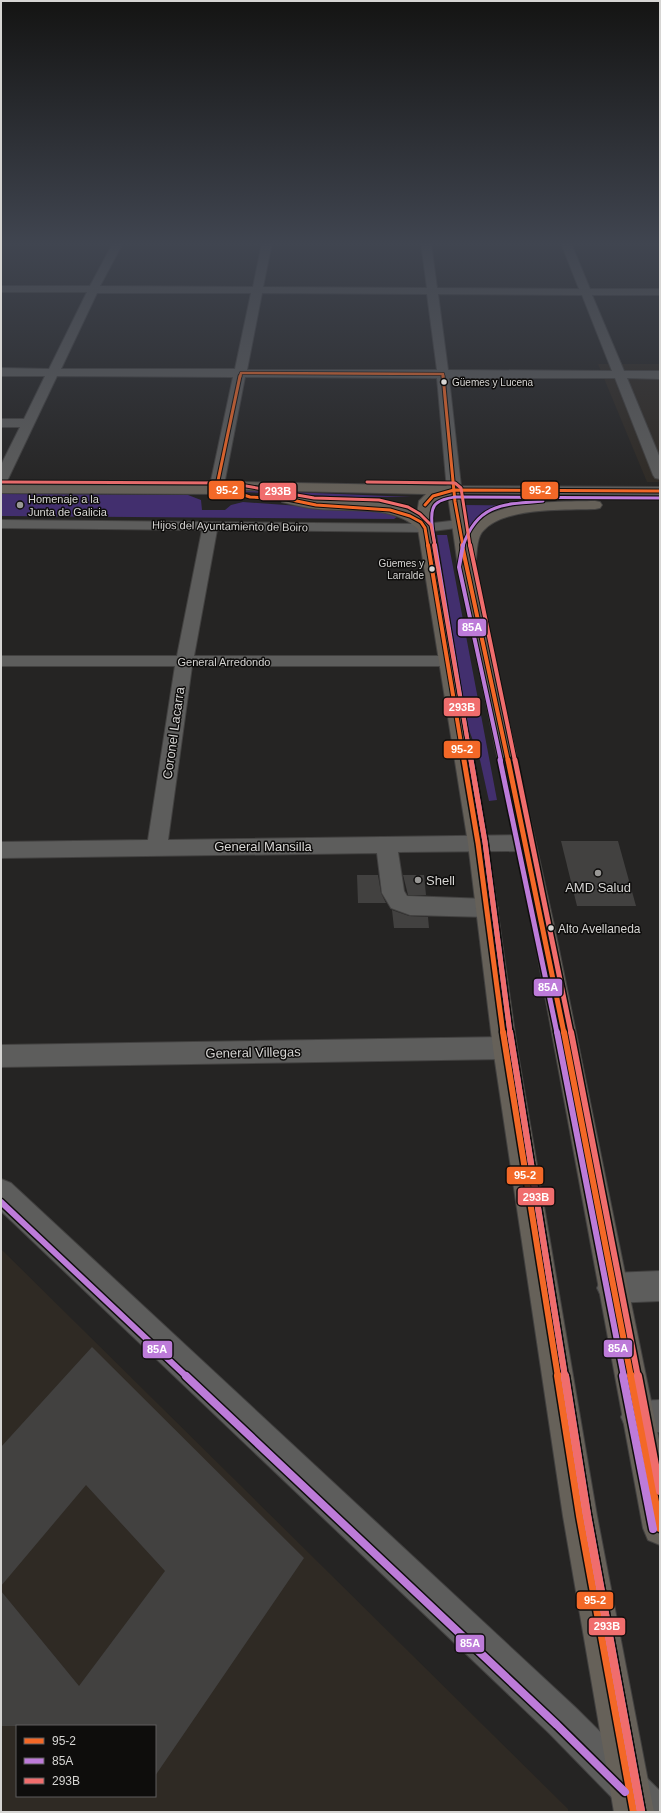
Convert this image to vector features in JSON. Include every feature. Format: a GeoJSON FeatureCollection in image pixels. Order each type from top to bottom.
{"type":"FeatureCollection","features":[{"type":"Feature","properties":{"kind":"main road"},"geometry":{"type":"LineString","coordinates":[[1,489],[222,490],[244,486],[262,486],[455,496]]}},
{"type":"Feature","properties":{"kind":"main road"},"geometry":{"type":"LineString","coordinates":[[222,490],[250,497],[287,499],[426,501],[435,494],[455,496]]}},
{"type":"Feature","properties":{"kind":"main road"},"geometry":{"type":"LineString","coordinates":[[455,496],[466,566],[543,925],[612,1288],[649,1416],[660,1528]]}},
{"type":"Feature","properties":{"kind":"main road"},"geometry":{"type":"LineString","coordinates":[[287,499],[316,505],[397,511],[416,519],[425,528]]}},
{"type":"Feature","properties":{"kind":"main road"},"geometry":{"type":"LineString","coordinates":[[426,501],[424,510],[425,528],[478,843],[505,1048],[579,1508],[639,1804]]}},
{"type":"Feature","properties":{"kind":"main road"},"geometry":{"type":"LineString","coordinates":[[466,566],[474,532],[489,518],[500,514],[528,510],[595,505]]}},
{"type":"Feature","properties":{"kind":"street"},"geometry":{"type":"LineString","coordinates":[[1,479],[76,328]]}},
{"type":"Feature","properties":{"kind":"street"},"geometry":{"type":"LineString","coordinates":[[222,490],[250,328]]}},
{"type":"Feature","properties":{"kind":"street"},"geometry":{"type":"LineString","coordinates":[[437,328],[455,496]]}},
{"type":"Feature","properties":{"kind":"street"},"geometry":{"type":"LineString","coordinates":[[601,328],[660,475]]}},
{"type":"Feature","properties":{"kind":"street"},"geometry":{"type":"LineString","coordinates":[[1,372],[660,375]]}},
{"type":"Feature","properties":{"kind":"street"},"geometry":{"type":"LineString","coordinates":[[1,423],[28,423]]}},
{"type":"Feature","properties":{"kind":"street"},"geometry":{"type":"LineString","coordinates":[[455,496],[659,495]]}},
{"type":"Feature","properties":{"kind":"street"},"geometry":{"type":"LineString","coordinates":[[455,496],[595,505],[659,495]]}},
{"type":"Feature","properties":{"kind":"street","name":"Hijos del Ayuntamiento de Boiro"},"geometry":{"type":"LineString","coordinates":[[1,524],[425,528],[459,524]]}},
{"type":"Feature","properties":{"kind":"street","name":"Coronel Lacarra"},"geometry":{"type":"LineString","coordinates":[[157,847],[184,662],[210,526]]}},
{"type":"Feature","properties":{"kind":"street","name":"General Arredondo"},"geometry":{"type":"LineString","coordinates":[[1,661],[448,661]]}},
{"type":"Feature","properties":{"kind":"street","name":"General Mansilla"},"geometry":{"type":"LineString","coordinates":[[1,850],[524,842]]}},
{"type":"Feature","properties":{"kind":"street"},"geometry":{"type":"LineString","coordinates":[[387,845],[393,893],[399,902],[410,906],[487,908]]}},
{"type":"Feature","properties":{"kind":"street","name":"General Villegas"},"geometry":{"type":"LineString","coordinates":[[1,1056],[505,1048]]}},
{"type":"Feature","properties":{"kind":"street"},"geometry":{"type":"LineString","coordinates":[[1,1192],[551,1709],[639,1804]]}},
{"type":"Feature","properties":{"kind":"street"},"geometry":{"type":"LineString","coordinates":[[612,1288],[660,1286]]}},
{"type":"Feature","properties":{"kind":"shaded area"},"geometry":{"type":"Polygon","coordinates":[[[598,364],[660,364],[660,482],[647,482],[598,364]]]}},
{"type":"Feature","properties":{"kind":"shaded area"},"geometry":{"type":"Polygon","coordinates":[[[244,490],[412,497],[355,497],[242,492],[244,490]]]}},
{"type":"Feature","properties":{"kind":"shaded area"},"geometry":{"type":"Polygon","coordinates":[[[1,494],[188,495],[201,500],[202,510],[225,510],[231,505],[243,502],[384,512],[397,517],[394,519],[1,516],[1,494]]]}},
{"type":"Feature","properties":{"kind":"shaded area"},"geometry":{"type":"Polygon","coordinates":[[[465,496],[638,496],[638,497],[465,498],[465,496]]]}},
{"type":"Feature","properties":{"kind":"shaded area"},"geometry":{"type":"Polygon","coordinates":[[[463,505],[543,506],[494,512],[477,521],[470,530],[463,505]]]}},
{"type":"Feature","properties":{"kind":"shaded area"},"geometry":{"type":"Polygon","coordinates":[[[437,535],[447,535],[497,800],[489,801],[480,760],[468,727],[437,535]]]}},
{"type":"Feature","properties":{"kind":"shaded area"},"geometry":{"type":"Polygon","coordinates":[[[1,1249],[568,1809],[568,1812],[1,1812],[1,1249]]]}},
{"type":"Feature","properties":{"kind":"building","name":"AMD Salud"},"geometry":{"type":"Polygon","coordinates":[[[561,841],[618,841],[636,906],[577,906],[561,841]]]}},
{"type":"Feature","properties":{"kind":"building"},"geometry":{"type":"Polygon","coordinates":[[[357,875],[378,875],[381,893],[386,903],[358,903],[357,875]]]}},
{"type":"Feature","properties":{"kind":"building"},"geometry":{"type":"Polygon","coordinates":[[[403,875],[424,875],[426,895],[408,895],[403,875]]]}},
{"type":"Feature","properties":{"kind":"building"},"geometry":{"type":"Polygon","coordinates":[[[392,910],[409,916],[428,917],[429,928],[394,928],[392,910]]]}},
{"type":"Feature","properties":{"kind":"building"},"geometry":{"type":"Polygon","coordinates":[[[92,1347],[304,1558],[156,1775],[156,1725],[1,1726],[1,1591],[79,1686],[165,1571],[86,1485],[1,1586],[1,1447],[92,1347]]]}},
{"type":"Feature","properties":{"kind":"transit line","name":"95-2"},"geometry":{"type":"LineString","coordinates":[[634,1812],[580,1516],[505,1048],[478,843],[425,528],[421,522],[410,516],[390,510],[316,505],[287,499],[250,497],[228,490],[216,490],[241,373],[443,374],[455,502],[466,566],[543,925],[660,1528]]}},
{"type":"Feature","properties":{"kind":"transit line","name":"293B"},"geometry":{"type":"LineString","coordinates":[[1,482],[229,483],[314,498],[364,499],[394,503],[408,507],[420,514],[431,525],[485,842],[512,1047],[587,1515],[641,1811]]}},
{"type":"Feature","properties":{"kind":"transit line","name":"293B"},"geometry":{"type":"LineString","coordinates":[[367,482],[455,483],[461,488],[473,565],[550,924],[660,1491]]}},
{"type":"Feature","properties":{"kind":"transit line","name":"95-2"},"geometry":{"type":"LineString","coordinates":[[425,505],[429,498],[441,492],[454,490],[660,491]]}},
{"type":"Feature","properties":{"kind":"transit line","name":"85A"},"geometry":{"type":"LineString","coordinates":[[641,1811],[587,1515],[512,1047],[485,842],[432,527],[432,513],[434,505],[437,502],[455,497],[660,498]]}},
{"type":"Feature","properties":{"kind":"transit line","name":"85A"},"geometry":{"type":"LineString","coordinates":[[543,501],[509,505],[484,513],[475,521],[467,532],[462,547],[459,567],[536,926],[653,1529]]}},
{"type":"Feature","properties":{"kind":"transit line","name":"85A"},"geometry":{"type":"LineString","coordinates":[[1,1202],[557,1725],[625,1792]]}},
{"type":"Feature","properties":{"kind":"place","name":"Güemes y Lucena"},"geometry":{"type":"Point","coordinates":[444,382]}},
{"type":"Feature","properties":{"kind":"place","name":"Homenaje a la Junta de Galicia"},"geometry":{"type":"Point","coordinates":[20,505]}},
{"type":"Feature","properties":{"kind":"place","name":"Güemes y Larralde"},"geometry":{"type":"Point","coordinates":[432,569]}},
{"type":"Feature","properties":{"kind":"place","name":"AMD Salud"},"geometry":{"type":"Point","coordinates":[598,873]}},
{"type":"Feature","properties":{"kind":"place","name":"Shell"},"geometry":{"type":"Point","coordinates":[418,880]}},
{"type":"Feature","properties":{"kind":"place","name":"Alto Avellaneda"},"geometry":{"type":"Point","coordinates":[551,928]}}]}
